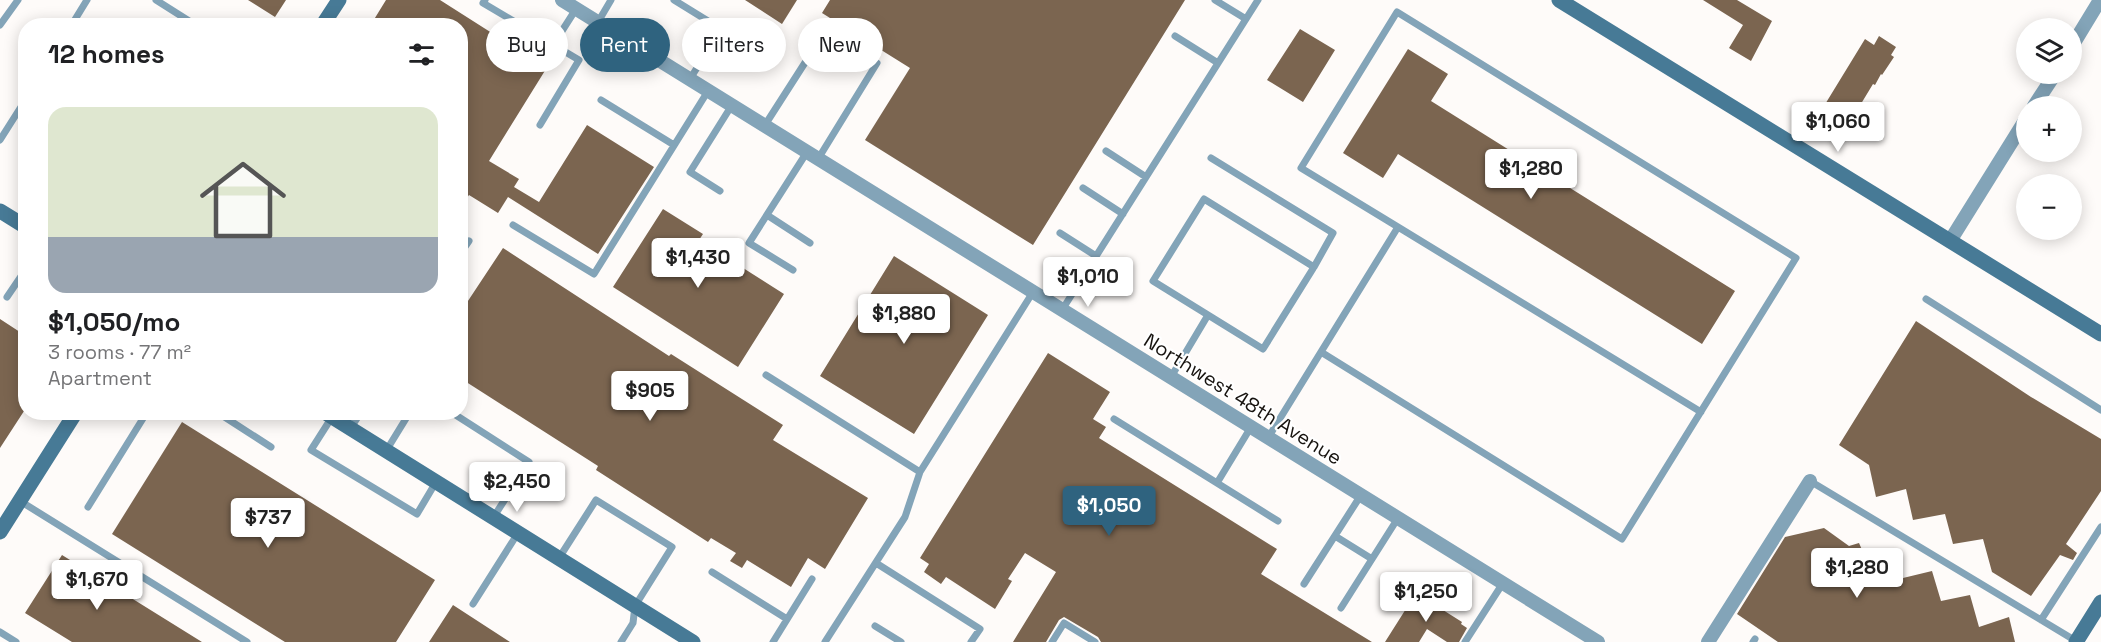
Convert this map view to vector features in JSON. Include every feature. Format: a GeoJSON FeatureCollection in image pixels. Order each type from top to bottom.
{"type":"FeatureCollection","features":[{"type":"Feature","properties":{"kind":"street"},"geometry":{"type":"LineString","coordinates":[[327,18],[339,0]]}},
{"type":"Feature","properties":{"kind":"street","name":"Northwest 48th Avenue"},"geometry":{"type":"LineString","coordinates":[[562,0],[592,18]]}},
{"type":"Feature","properties":{"kind":"street"},"geometry":{"type":"LineString","coordinates":[[1559,0],[2101,334]]}},
{"type":"Feature","properties":{"kind":"street"},"geometry":{"type":"LineString","coordinates":[[2082,30],[2100,0]]}},
{"type":"Feature","properties":{"kind":"street","name":"Northwest 48th Avenue"},"geometry":{"type":"LineString","coordinates":[[670,67],[1598,642]]}},
{"type":"Feature","properties":{"kind":"street"},"geometry":{"type":"LineString","coordinates":[[1950,242],[2016,135]]}},
{"type":"Feature","properties":{"kind":"street"},"geometry":{"type":"LineString","coordinates":[[0,211],[18,222]]}},
{"type":"Feature","properties":{"kind":"street"},"geometry":{"type":"LineString","coordinates":[[2,524],[20,501],[71,420]]}},
{"type":"Feature","properties":{"kind":"street"},"geometry":{"type":"LineString","coordinates":[[336,420],[693,642]]}},
{"type":"Feature","properties":{"kind":"street"},"geometry":{"type":"LineString","coordinates":[[1708,642],[1810,481]]}},
{"type":"Feature","properties":{"kind":"street"},"geometry":{"type":"LineString","coordinates":[[2076,641],[2099,610]]}},
{"type":"Feature","properties":{"kind":"lane"},"geometry":{"type":"LineString","coordinates":[[0,25],[18,0]]}},
{"type":"Feature","properties":{"kind":"lane"},"geometry":{"type":"LineString","coordinates":[[76,18],[87,0]]}},
{"type":"Feature","properties":{"kind":"lane"},"geometry":{"type":"LineString","coordinates":[[156,0],[184,18]]}},
{"type":"Feature","properties":{"kind":"lane"},"geometry":{"type":"LineString","coordinates":[[600,18],[611,0]]}},
{"type":"Feature","properties":{"kind":"lane"},"geometry":{"type":"LineString","coordinates":[[674,0],[703,18]]}},
{"type":"Feature","properties":{"kind":"lane"},"geometry":{"type":"LineString","coordinates":[[1215,0],[1246,19]]}},
{"type":"Feature","properties":{"kind":"lane"},"geometry":{"type":"LineString","coordinates":[[1062,310],[1258,0]]}},
{"type":"Feature","properties":{"kind":"lane"},"geometry":{"type":"LineString","coordinates":[[482,1],[509,18]]}},
{"type":"Feature","properties":{"kind":"lane"},"geometry":{"type":"LineString","coordinates":[[568,21],[576,8]]}},
{"type":"Feature","properties":{"kind":"lane"},"geometry":{"type":"LineString","coordinates":[[1321,352],[1622,539],[1701,412],[1796,258],[1397,12],[1301,168],[1701,412]]}},
{"type":"Feature","properties":{"kind":"lane"},"geometry":{"type":"LineString","coordinates":[[1175,36],[1218,63]]}},
{"type":"Feature","properties":{"kind":"lane"},"geometry":{"type":"LineString","coordinates":[[540,125],[579,60],[568,54]]}},
{"type":"Feature","properties":{"kind":"lane"},"geometry":{"type":"LineString","coordinates":[[690,79],[694,72]]}},
{"type":"Feature","properties":{"kind":"lane"},"geometry":{"type":"LineString","coordinates":[[765,125],[799,72]]}},
{"type":"Feature","properties":{"kind":"lane"},"geometry":{"type":"LineString","coordinates":[[793,270],[749,243],[871,72]]}},
{"type":"Feature","properties":{"kind":"lane"},"geometry":{"type":"LineString","coordinates":[[513,225],[594,273],[708,91]]}},
{"type":"Feature","properties":{"kind":"lane"},"geometry":{"type":"LineString","coordinates":[[601,100],[674,145]]}},
{"type":"Feature","properties":{"kind":"lane"},"geometry":{"type":"LineString","coordinates":[[720,191],[690,172],[732,105]]}},
{"type":"Feature","properties":{"kind":"lane"},"geometry":{"type":"LineString","coordinates":[[0,140],[18,112]]}},
{"type":"Feature","properties":{"kind":"lane"},"geometry":{"type":"LineString","coordinates":[[1106,151],[1146,177]]}},
{"type":"Feature","properties":{"kind":"lane"},"geometry":{"type":"LineString","coordinates":[[1211,159],[1333,233],[1314,267],[1263,349],[1153,281],[1204,199],[1314,267]]}},
{"type":"Feature","properties":{"kind":"lane"},"geometry":{"type":"LineString","coordinates":[[1083,188],[1123,214]]}},
{"type":"Feature","properties":{"kind":"lane"},"geometry":{"type":"LineString","coordinates":[[767,215],[810,243]]}},
{"type":"Feature","properties":{"kind":"lane"},"geometry":{"type":"LineString","coordinates":[[1268,438],[1398,227]]}},
{"type":"Feature","properties":{"kind":"lane"},"geometry":{"type":"LineString","coordinates":[[1060,233],[1096,256]]}},
{"type":"Feature","properties":{"kind":"lane"},"geometry":{"type":"LineString","coordinates":[[7,297],[18,281]]}},
{"type":"Feature","properties":{"kind":"lane"},"geometry":{"type":"LineString","coordinates":[[825,642],[905,517],[920,472],[1034,292]]}},
{"type":"Feature","properties":{"kind":"lane"},"geometry":{"type":"LineString","coordinates":[[1926,298],[2101,411]]}},
{"type":"Feature","properties":{"kind":"lane"},"geometry":{"type":"LineString","coordinates":[[1170,377],[1208,315]]}},
{"type":"Feature","properties":{"kind":"lane"},"geometry":{"type":"LineString","coordinates":[[766,375],[920,472]]}},
{"type":"Feature","properties":{"kind":"lane"},"geometry":{"type":"LineString","coordinates":[[1114,418],[1278,521]]}},
{"type":"Feature","properties":{"kind":"lane"},"geometry":{"type":"LineString","coordinates":[[88,507],[142,420]]}},
{"type":"Feature","properties":{"kind":"lane"},"geometry":{"type":"LineString","coordinates":[[231,420],[271,447]]}},
{"type":"Feature","properties":{"kind":"lane"},"geometry":{"type":"LineString","coordinates":[[326,420],[311,450],[417,514],[436,482]]}},
{"type":"Feature","properties":{"kind":"lane"},"geometry":{"type":"LineString","coordinates":[[350,429],[356,420]]}},
{"type":"Feature","properties":{"kind":"lane"},"geometry":{"type":"LineString","coordinates":[[386,451],[405,420]]}},
{"type":"Feature","properties":{"kind":"lane"},"geometry":{"type":"LineString","coordinates":[[463,420],[529,462],[494,518]]}},
{"type":"Feature","properties":{"kind":"lane"},"geometry":{"type":"LineString","coordinates":[[1217,483],[1251,427]]}},
{"type":"Feature","properties":{"kind":"lane"},"geometry":{"type":"LineString","coordinates":[[1810,481],[2076,641]]}},
{"type":"Feature","properties":{"kind":"lane"},"geometry":{"type":"LineString","coordinates":[[1304,584],[1361,495]]}},
{"type":"Feature","properties":{"kind":"lane"},"geometry":{"type":"LineString","coordinates":[[559,558],[596,500],[672,547],[635,606],[633,623],[621,642]]}},
{"type":"Feature","properties":{"kind":"lane"},"geometry":{"type":"LineString","coordinates":[[20,501],[247,642]]}},
{"type":"Feature","properties":{"kind":"lane"},"geometry":{"type":"LineString","coordinates":[[1341,608],[1398,518]]}},
{"type":"Feature","properties":{"kind":"lane"},"geometry":{"type":"LineString","coordinates":[[2041,620],[2101,527]]}},
{"type":"Feature","properties":{"kind":"lane"},"geometry":{"type":"LineString","coordinates":[[473,604],[518,533]]}},
{"type":"Feature","properties":{"kind":"lane"},"geometry":{"type":"LineString","coordinates":[[1335,536],[1372,559]]}},
{"type":"Feature","properties":{"kind":"lane"},"geometry":{"type":"LineString","coordinates":[[876,563],[980,629],[971,642]]}},
{"type":"Feature","properties":{"kind":"lane"},"geometry":{"type":"LineString","coordinates":[[712,572],[787,619]]}},
{"type":"Feature","properties":{"kind":"lane"},"geometry":{"type":"LineString","coordinates":[[773,642],[812,579]]}},
{"type":"Feature","properties":{"kind":"lane"},"geometry":{"type":"LineString","coordinates":[[1465,642],[1503,583]]}},
{"type":"Feature","properties":{"kind":"lane"},"geometry":{"type":"LineString","coordinates":[[1052,642],[1064,623],[1095,642]]}},
{"type":"Feature","properties":{"kind":"lane"},"geometry":{"type":"LineString","coordinates":[[874,626],[901,642]]}},
{"type":"Feature","properties":{"kind":"lane"},"geometry":{"type":"LineString","coordinates":[[0,632],[16,642]]}},
{"type":"Feature","properties":{"kind":"building"},"geometry":{"type":"Polygon","coordinates":[[[248,0],[286,0],[275,17],[248,0]]]}},
{"type":"Feature","properties":{"kind":"building"},"geometry":{"type":"Polygon","coordinates":[[[386,0],[440,0],[486,29],[486,72],[544,72],[489,161],[519,179],[514,187],[539,202],[587,125],[654,167],[598,254],[508,197],[498,213],[468,196],[468,18],[375,18],[386,0]]]}},
{"type":"Feature","properties":{"kind":"building"},"geometry":{"type":"Polygon","coordinates":[[[745,0],[797,0],[786,18],[773,18],[745,0]]]}},
{"type":"Feature","properties":{"kind":"building"},"geometry":{"type":"Polygon","coordinates":[[[830,0],[1185,0],[1033,245],[865,140],[910,68],[883,51],[883,18],[830,18],[822,13],[830,0]]]}},
{"type":"Feature","properties":{"kind":"building"},"geometry":{"type":"Polygon","coordinates":[[[1703,0],[1737,0],[1772,21],[1751,61],[1729,48],[1743,25],[1703,0]]]}},
{"type":"Feature","properties":{"kind":"building"},"geometry":{"type":"Polygon","coordinates":[[[1300,29],[1335,50],[1303,102],[1267,80],[1300,29]]]}},
{"type":"Feature","properties":{"kind":"building"},"geometry":{"type":"Polygon","coordinates":[[[1879,36],[1896,47],[1891,55],[1894,57],[1875,85],[1873,84],[1850,122],[1824,106],[1865,39],[1874,45],[1879,36]]]}},
{"type":"Feature","properties":{"kind":"building"},"geometry":{"type":"Polygon","coordinates":[[[1408,49],[1448,74],[1431,101],[1735,291],[1702,344],[1398,154],[1383,178],[1343,153],[1408,49]]]}},
{"type":"Feature","properties":{"kind":"building"},"geometry":{"type":"Polygon","coordinates":[[[663,209],[703,234],[699,240],[784,294],[738,367],[613,287],[663,209]]]}},
{"type":"Feature","properties":{"kind":"building"},"geometry":{"type":"Polygon","coordinates":[[[503,248],[669,356],[671,354],[783,425],[773,440],[868,498],[825,569],[808,558],[791,587],[747,560],[742,568],[730,561],[736,553],[711,538],[708,542],[596,470],[598,466],[468,383],[468,301],[503,248]]]}},
{"type":"Feature","properties":{"kind":"building"},"geometry":{"type":"Polygon","coordinates":[[[894,256],[988,315],[914,434],[820,376],[894,256]]]}},
{"type":"Feature","properties":{"kind":"building"},"geometry":{"type":"Polygon","coordinates":[[[0,319],[18,331],[18,420],[0,448],[0,319]]]}},
{"type":"Feature","properties":{"kind":"building"},"geometry":{"type":"Polygon","coordinates":[[[1916,321],[2031,397],[2101,439],[2101,491],[2066,544],[2077,553],[2073,560],[2060,555],[2031,596],[1992,572],[1983,539],[1953,544],[1945,514],[1913,520],[1906,489],[1876,497],[1869,465],[1839,445],[1916,321]]]}},
{"type":"Feature","properties":{"kind":"building"},"geometry":{"type":"Polygon","coordinates":[[[1048,353],[1110,392],[1093,419],[1106,427],[1099,438],[1277,549],[1261,574],[1372,642],[1101,642],[1098,637],[1064,617],[1059,620],[1046,642],[1013,642],[1056,572],[1025,553],[1008,579],[1012,581],[995,609],[946,577],[941,584],[924,572],[929,564],[920,558],[1048,353]]]}},
{"type":"Feature","properties":{"kind":"building"},"geometry":{"type":"Polygon","coordinates":[[[182,422],[435,580],[396,642],[285,642],[112,534],[182,422]]]}},
{"type":"Feature","properties":{"kind":"building"},"geometry":{"type":"Polygon","coordinates":[[[1824,528],[1849,546],[1859,543],[1863,552],[1893,548],[1903,578],[1932,571],[1941,601],[1970,595],[1979,627],[2009,617],[2015,642],[1778,642],[1737,614],[1785,537],[1824,528]]]}},
{"type":"Feature","properties":{"kind":"building"},"geometry":{"type":"Polygon","coordinates":[[[62,555],[202,642],[72,642],[25,613],[62,555]]]}},
{"type":"Feature","properties":{"kind":"building"},"geometry":{"type":"Polygon","coordinates":[[[1416,593],[1462,622],[1461,624],[1467,628],[1459,642],[1447,642],[1427,629],[1419,642],[1385,642],[1416,593]]]}},
{"type":"Feature","properties":{"kind":"building"},"geometry":{"type":"Polygon","coordinates":[[[453,605],[510,642],[429,642],[453,605]]]}}]}
